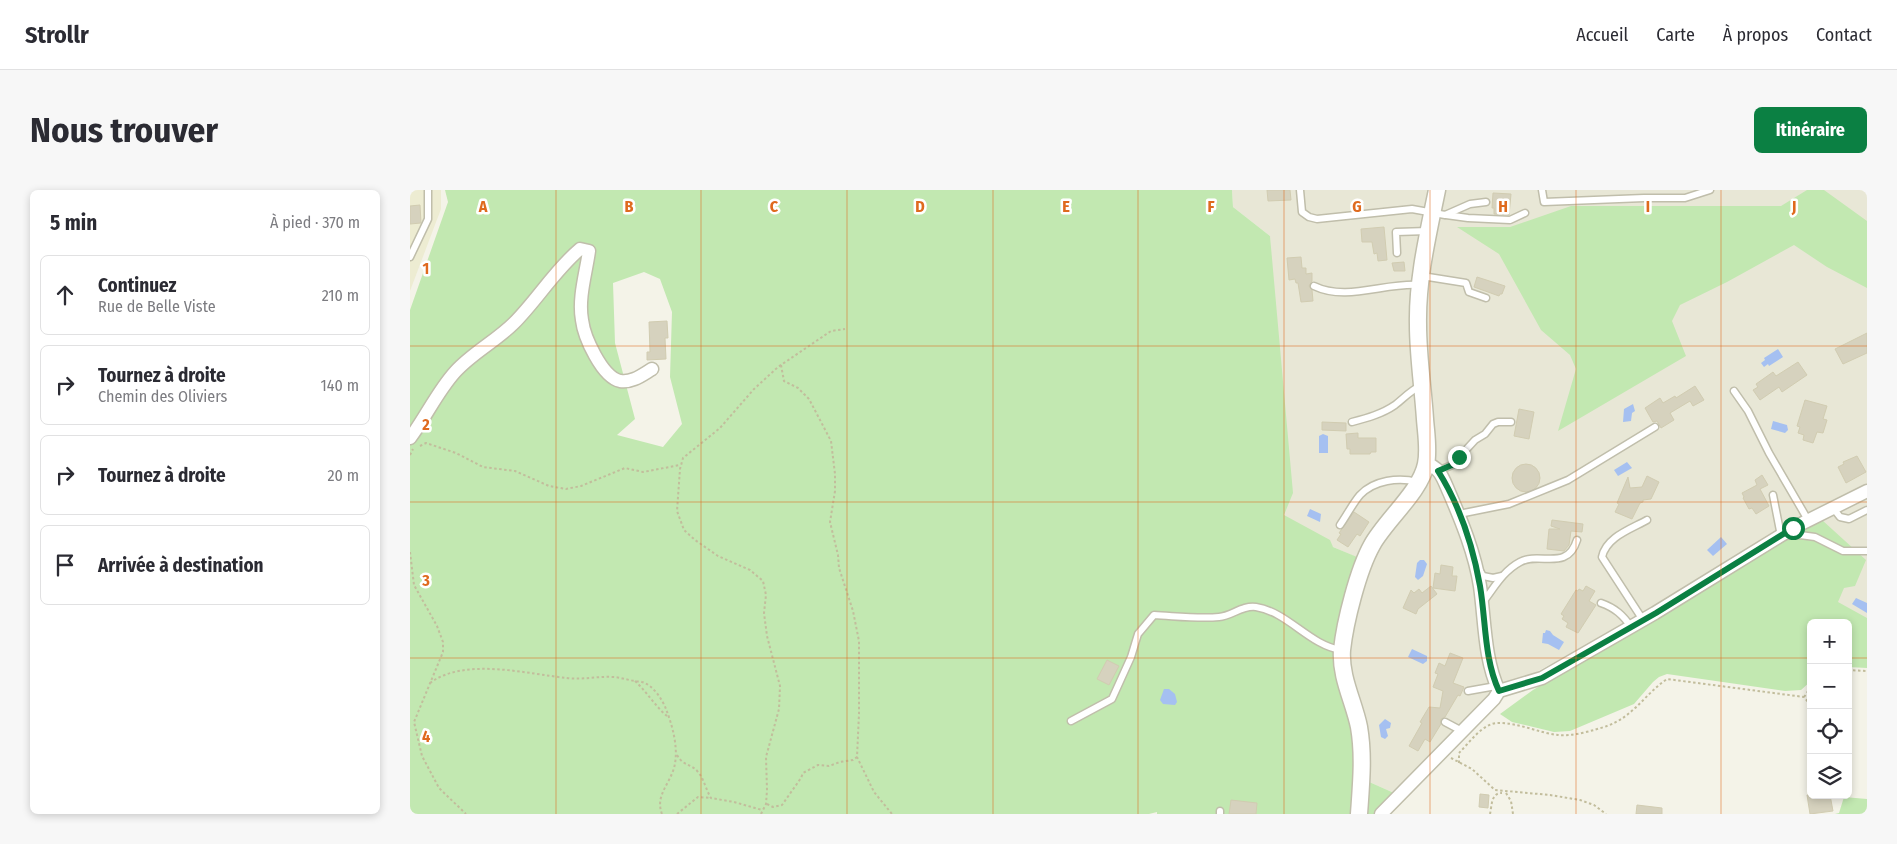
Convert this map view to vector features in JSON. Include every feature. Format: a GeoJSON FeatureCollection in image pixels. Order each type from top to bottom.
{"type":"FeatureCollection","features":[{"type":"Feature","properties":{"kind":"street"},"geometry":{"type":"LineString","coordinates":[[1381,814],[1494,699],[1498,688],[1491,672],[1480,585],[1459,514],[1432,468],[1422,385],[1418,325],[1421,280],[1429,231],[1438,214],[1437,190]]}},
{"type":"Feature","properties":{"kind":"street"},"geometry":{"type":"LineString","coordinates":[[410,438],[422,422],[434,399],[456,372],[513,325],[568,260],[580,250],[589,251],[583,288],[581,320],[586,339],[596,358],[608,373],[619,381],[635,379],[652,369]]}},
{"type":"Feature","properties":{"kind":"street"},"geometry":{"type":"LineString","coordinates":[[1359,814],[1362,767],[1361,740],[1356,713],[1344,674],[1342,650],[1358,579],[1365,558],[1372,544],[1418,482],[1432,468]]}},
{"type":"Feature","properties":{"kind":"street"},"geometry":{"type":"LineString","coordinates":[[1498,688],[1542,678],[1643,620],[1808,520],[1867,491]]}},
{"type":"Feature","properties":{"kind":"lane"},"geometry":{"type":"LineString","coordinates":[[410,256],[428,219],[428,190]]}},
{"type":"Feature","properties":{"kind":"lane"},"geometry":{"type":"LineString","coordinates":[[1300,190],[1302,212],[1308,217],[1317,219],[1412,209],[1468,218],[1510,220],[1526,213]]}},
{"type":"Feature","properties":{"kind":"lane"},"geometry":{"type":"LineString","coordinates":[[1542,190],[1544,202],[1685,198],[1710,190]]}},
{"type":"Feature","properties":{"kind":"lane"},"geometry":{"type":"LineString","coordinates":[[1438,214],[1470,204],[1486,202]]}},
{"type":"Feature","properties":{"kind":"lane"},"geometry":{"type":"LineString","coordinates":[[1397,253],[1396,232],[1429,231]]}},
{"type":"Feature","properties":{"kind":"lane"},"geometry":{"type":"LineString","coordinates":[[1314,286],[1324,291],[1337,293],[1421,280],[1466,283],[1469,292],[1486,298]]}},
{"type":"Feature","properties":{"kind":"lane"},"geometry":{"type":"LineString","coordinates":[[1352,422],[1381,413],[1422,385]]}},
{"type":"Feature","properties":{"kind":"lane"},"geometry":{"type":"LineString","coordinates":[[1734,391],[1748,411],[1769,453],[1808,520]]}},
{"type":"Feature","properties":{"kind":"lane"},"geometry":{"type":"LineString","coordinates":[[1432,468],[1452,465],[1493,424],[1511,422]]}},
{"type":"Feature","properties":{"kind":"lane"},"geometry":{"type":"LineString","coordinates":[[1459,514],[1508,504],[1568,480],[1655,428]]}},
{"type":"Feature","properties":{"kind":"lane"},"geometry":{"type":"LineString","coordinates":[[1340,525],[1361,494],[1373,486],[1397,479],[1418,482]]}},
{"type":"Feature","properties":{"kind":"lane"},"geometry":{"type":"LineString","coordinates":[[1773,495],[1781,536],[1800,535],[1815,537],[1843,551],[1867,551]]}},
{"type":"Feature","properties":{"kind":"lane"},"geometry":{"type":"LineString","coordinates":[[1833,508],[1840,517],[1849,519],[1867,510]]}},
{"type":"Feature","properties":{"kind":"lane"},"geometry":{"type":"LineString","coordinates":[[1643,620],[1602,556],[1604,549],[1620,534],[1647,520]]}},
{"type":"Feature","properties":{"kind":"lane"},"geometry":{"type":"LineString","coordinates":[[1482,603],[1503,575],[1521,561],[1535,558],[1548,560],[1570,553],[1575,548],[1577,540]]}},
{"type":"Feature","properties":{"kind":"lane"},"geometry":{"type":"LineString","coordinates":[[1474,564],[1483,576],[1493,578],[1503,575]]}},
{"type":"Feature","properties":{"kind":"lane"},"geometry":{"type":"LineString","coordinates":[[1601,603],[1612,606],[1631,627]]}},
{"type":"Feature","properties":{"kind":"lane"},"geometry":{"type":"LineString","coordinates":[[1071,721],[1112,699],[1131,656],[1138,634],[1154,615],[1222,617],[1243,608],[1255,607],[1276,614],[1328,648],[1342,650]]}},
{"type":"Feature","properties":{"kind":"lane"},"geometry":{"type":"LineString","coordinates":[[1468,691],[1498,688]]}},
{"type":"Feature","properties":{"kind":"lane"},"geometry":{"type":"LineString","coordinates":[[1445,722],[1464,731]]}},
{"type":"Feature","properties":{"kind":"path"},"geometry":{"type":"LineString","coordinates":[[761,814],[766,804],[766,757],[779,709],[780,686],[767,636],[764,613],[766,596],[763,581],[750,570],[718,556],[684,530],[678,511],[680,466],[683,458],[720,428],[754,390],[781,365],[831,331],[846,329]]}},
{"type":"Feature","properties":{"kind":"path"},"geometry":{"type":"LineString","coordinates":[[781,365],[784,381],[798,388],[808,399],[831,441],[835,491],[830,522],[838,554],[839,568],[853,611],[859,641],[857,757],[874,792],[892,814]]}},
{"type":"Feature","properties":{"kind":"path"},"geometry":{"type":"LineString","coordinates":[[410,455],[414,448],[426,443],[456,453],[483,467],[515,471],[549,486],[566,488],[581,486],[625,468],[643,472],[680,466]]}},
{"type":"Feature","properties":{"kind":"path"},"geometry":{"type":"LineString","coordinates":[[410,552],[414,585],[437,626],[442,642],[442,652],[414,722],[422,756],[439,788],[466,814]]}},
{"type":"Feature","properties":{"kind":"path"},"geometry":{"type":"LineString","coordinates":[[430,683],[439,676],[449,673],[476,670],[535,673],[587,679],[613,676],[642,682],[658,692],[674,731],[676,755],[674,767],[660,799],[659,807],[662,814]]}},
{"type":"Feature","properties":{"kind":"path"},"geometry":{"type":"LineString","coordinates":[[1852,670],[1867,671]]}},
{"type":"Feature","properties":{"kind":"path"},"geometry":{"type":"LineString","coordinates":[[1458,763],[1459,753],[1483,729],[1496,723],[1560,736],[1607,726],[1627,716],[1657,686],[1667,679],[1804,697],[1810,709]]}},
{"type":"Feature","properties":{"kind":"path"},"geometry":{"type":"LineString","coordinates":[[635,681],[651,698],[656,707],[668,718]]}},
{"type":"Feature","properties":{"kind":"path"},"geometry":{"type":"LineString","coordinates":[[1804,697],[1807,693]]}},
{"type":"Feature","properties":{"kind":"path"},"geometry":{"type":"LineString","coordinates":[[410,724],[414,722]]}},
{"type":"Feature","properties":{"kind":"path"},"geometry":{"type":"LineString","coordinates":[[1444,751],[1458,763],[1472,770],[1495,790],[1580,800],[1594,805],[1606,814]]}},
{"type":"Feature","properties":{"kind":"path"},"geometry":{"type":"LineString","coordinates":[[676,755],[682,763],[692,767],[699,773],[711,798]]}},
{"type":"Feature","properties":{"kind":"path"},"geometry":{"type":"LineString","coordinates":[[766,804],[773,807],[782,805],[803,773],[818,765],[829,766],[853,760],[857,757]]}},
{"type":"Feature","properties":{"kind":"path"},"geometry":{"type":"LineString","coordinates":[[1490,814],[1494,796],[1497,793],[1505,792]]}},
{"type":"Feature","properties":{"kind":"path"},"geometry":{"type":"LineString","coordinates":[[1505,792],[1511,801],[1513,814]]}},
{"type":"Feature","properties":{"kind":"path"},"geometry":{"type":"LineString","coordinates":[[677,814],[698,797],[734,802],[762,810]]}},
{"type":"Feature","properties":{"kind":"shaded area"},"geometry":{"type":"Polygon","coordinates":[[[410,190],[441,190],[441,209],[410,291],[410,190]]]}},
{"type":"Feature","properties":{"kind":"shaded area"},"geometry":{"type":"Polygon","coordinates":[[[1232,190],[1867,190],[1867,639],[1852,626],[1852,619],[1807,619],[1807,622],[1664,603],[1527,677],[1488,695],[1435,756],[1394,793],[1367,781],[1346,653],[1369,563],[1280,523],[1270,236],[1233,207],[1232,190]]]}},
{"type":"Feature","properties":{"kind":"green space"},"geometry":{"type":"Polygon","coordinates":[[[445,190],[1232,190],[1233,207],[1270,236],[1293,493],[1284,515],[1330,540],[1333,547],[1357,557],[1335,643],[1355,732],[1354,814],[1157,814],[1157,812],[1149,814],[410,814],[410,310],[448,202],[445,190]],[[644,272],[613,283],[615,343],[635,419],[617,435],[663,447],[682,424],[670,377],[672,312],[660,279],[644,272]]]}},
{"type":"Feature","properties":{"kind":"green space"},"geometry":{"type":"Polygon","coordinates":[[[1807,190],[1824,190],[1867,221],[1867,288],[1827,267],[1794,245],[1727,282],[1680,305],[1672,321],[1686,356],[1558,431],[1576,369],[1570,355],[1541,330],[1499,254],[1457,227],[1510,227],[1571,206],[1781,206],[1807,190]]]}},
{"type":"Feature","properties":{"kind":"green space"},"geometry":{"type":"Polygon","coordinates":[[[1822,520],[1866,560],[1855,586],[1844,588],[1838,602],[1867,618],[1867,668],[1852,667],[1852,619],[1807,619],[1807,685],[1801,690],[1785,691],[1667,674],[1653,682],[1634,704],[1570,731],[1554,732],[1512,722],[1500,714],[1533,690],[1762,552],[1822,520]]]}},
{"type":"Feature","properties":{"kind":"green space"},"geometry":{"type":"Polygon","coordinates":[[[1367,781],[1394,793],[1375,814],[1365,814],[1367,781]]]}},
{"type":"Feature","properties":{"kind":"green space"},"geometry":{"type":"Polygon","coordinates":[[[1843,799],[1867,799],[1867,812],[1863,814],[1835,814],[1839,813],[1843,799]]]}},
{"type":"Feature","properties":{"kind":"water"},"geometry":{"type":"Polygon","coordinates":[[[1778,349],[1783,357],[1764,367],[1761,363],[1765,360],[1764,358],[1778,349]]]}},
{"type":"Feature","properties":{"kind":"water"},"geometry":{"type":"Polygon","coordinates":[[[1633,404],[1635,411],[1632,413],[1631,421],[1623,422],[1624,409],[1633,404]]]}},
{"type":"Feature","properties":{"kind":"water"},"geometry":{"type":"Polygon","coordinates":[[[1773,421],[1787,425],[1788,430],[1785,433],[1771,429],[1773,421]]]}},
{"type":"Feature","properties":{"kind":"water"},"geometry":{"type":"Polygon","coordinates":[[[1323,434],[1328,436],[1328,453],[1319,453],[1319,436],[1323,434]]]}},
{"type":"Feature","properties":{"kind":"water"},"geometry":{"type":"Polygon","coordinates":[[[1627,462],[1632,468],[1618,476],[1614,470],[1627,462]]]}},
{"type":"Feature","properties":{"kind":"water"},"geometry":{"type":"Polygon","coordinates":[[[1310,509],[1321,514],[1320,522],[1307,516],[1310,509]]]}},
{"type":"Feature","properties":{"kind":"water"},"geometry":{"type":"Polygon","coordinates":[[[1721,537],[1727,544],[1713,556],[1707,550],[1721,537]]]}},
{"type":"Feature","properties":{"kind":"water"},"geometry":{"type":"Polygon","coordinates":[[[1420,560],[1424,560],[1427,564],[1423,576],[1418,580],[1415,577],[1417,563],[1420,560]]]}},
{"type":"Feature","properties":{"kind":"water"},"geometry":{"type":"Polygon","coordinates":[[[1856,598],[1867,603],[1867,613],[1852,604],[1856,598]]]}},
{"type":"Feature","properties":{"kind":"water"},"geometry":{"type":"Polygon","coordinates":[[[1546,630],[1564,642],[1559,650],[1542,643],[1543,633],[1546,630]]]}},
{"type":"Feature","properties":{"kind":"water"},"geometry":{"type":"Polygon","coordinates":[[[1412,649],[1427,656],[1427,661],[1423,664],[1408,657],[1412,649]]]}},
{"type":"Feature","properties":{"kind":"water"},"geometry":{"type":"Polygon","coordinates":[[[1164,689],[1169,689],[1175,694],[1177,702],[1175,705],[1163,704],[1160,700],[1164,689]]]}},
{"type":"Feature","properties":{"kind":"water"},"geometry":{"type":"Polygon","coordinates":[[[1385,719],[1391,723],[1390,728],[1386,729],[1388,736],[1385,739],[1381,737],[1379,725],[1385,719]]]}},
{"type":"Feature","properties":{"kind":"building"},"geometry":{"type":"Polygon","coordinates":[[[1267,190],[1290,190],[1291,200],[1268,201],[1267,190]]]}},
{"type":"Feature","properties":{"kind":"building"},"geometry":{"type":"Polygon","coordinates":[[[1493,193],[1511,194],[1509,215],[1494,214],[1494,208],[1492,208],[1493,193]]]}},
{"type":"Feature","properties":{"kind":"building"},"geometry":{"type":"Polygon","coordinates":[[[420,205],[421,223],[410,224],[410,206],[420,205]]]}},
{"type":"Feature","properties":{"kind":"building"},"geometry":{"type":"Polygon","coordinates":[[[1384,227],[1387,260],[1378,261],[1377,253],[1374,254],[1372,242],[1362,242],[1361,229],[1384,227]]]}},
{"type":"Feature","properties":{"kind":"building"},"geometry":{"type":"Polygon","coordinates":[[[1301,257],[1302,268],[1306,268],[1306,274],[1312,273],[1312,281],[1309,286],[1312,290],[1313,301],[1301,302],[1298,283],[1296,283],[1295,279],[1289,280],[1287,258],[1301,257]]]}},
{"type":"Feature","properties":{"kind":"building"},"geometry":{"type":"Polygon","coordinates":[[[1404,262],[1405,271],[1394,271],[1392,263],[1404,262]]]}},
{"type":"Feature","properties":{"kind":"building"},"geometry":{"type":"Polygon","coordinates":[[[1477,277],[1505,286],[1502,294],[1499,296],[1474,287],[1477,277]]]}},
{"type":"Feature","properties":{"kind":"building"},"geometry":{"type":"Polygon","coordinates":[[[667,321],[668,338],[665,338],[666,359],[647,360],[647,352],[650,352],[649,322],[667,321]]]}},
{"type":"Feature","properties":{"kind":"building"},"geometry":{"type":"Polygon","coordinates":[[[1867,333],[1867,353],[1843,364],[1835,349],[1867,333]]]}},
{"type":"Feature","properties":{"kind":"building"},"geometry":{"type":"Polygon","coordinates":[[[1798,362],[1807,375],[1782,392],[1779,387],[1760,400],[1753,390],[1758,387],[1756,384],[1773,372],[1776,376],[1798,362]]]}},
{"type":"Feature","properties":{"kind":"building"},"geometry":{"type":"Polygon","coordinates":[[[1695,386],[1704,400],[1693,406],[1690,401],[1670,413],[1674,420],[1661,428],[1657,421],[1653,422],[1645,408],[1660,398],[1663,403],[1675,396],[1676,398],[1695,386]]]}},
{"type":"Feature","properties":{"kind":"building"},"geometry":{"type":"Polygon","coordinates":[[[1805,400],[1827,406],[1823,419],[1827,420],[1823,433],[1817,432],[1813,443],[1803,440],[1804,435],[1798,433],[1800,427],[1797,426],[1805,400]]]}},
{"type":"Feature","properties":{"kind":"building"},"geometry":{"type":"Polygon","coordinates":[[[1519,409],[1534,412],[1529,439],[1514,436],[1519,409]]]}},
{"type":"Feature","properties":{"kind":"building"},"geometry":{"type":"Polygon","coordinates":[[[1322,422],[1346,423],[1346,431],[1322,430],[1322,422]]]}},
{"type":"Feature","properties":{"kind":"building"},"geometry":{"type":"Polygon","coordinates":[[[1358,433],[1358,438],[1376,438],[1376,452],[1371,452],[1370,454],[1350,454],[1350,449],[1347,449],[1346,434],[1358,433]]]}},
{"type":"Feature","properties":{"kind":"building"},"geometry":{"type":"Polygon","coordinates":[[[1857,456],[1866,472],[1846,483],[1838,467],[1844,464],[1843,462],[1857,456]]]}},
{"type":"Feature","properties":{"kind":"building"},"geometry":{"type":"Polygon","coordinates":[[[1526,464],[1536,468],[1540,478],[1536,488],[1526,492],[1516,488],[1512,478],[1516,468],[1526,464]]]}},
{"type":"Feature","properties":{"kind":"building"},"geometry":{"type":"Polygon","coordinates":[[[1762,475],[1768,485],[1760,489],[1769,506],[1756,514],[1752,508],[1749,509],[1742,493],[1757,485],[1755,480],[1762,475]]]}},
{"type":"Feature","properties":{"kind":"building"},"geometry":{"type":"Polygon","coordinates":[[[1647,476],[1659,482],[1651,499],[1643,500],[1640,503],[1632,519],[1615,512],[1628,477],[1630,488],[1642,487],[1647,476]]]}},
{"type":"Feature","properties":{"kind":"building"},"geometry":{"type":"Polygon","coordinates":[[[1354,512],[1369,522],[1360,536],[1357,534],[1348,547],[1337,540],[1341,534],[1339,533],[1354,512]]]}},
{"type":"Feature","properties":{"kind":"building"},"geometry":{"type":"Polygon","coordinates":[[[1552,520],[1583,524],[1582,532],[1571,531],[1569,545],[1564,551],[1547,549],[1549,529],[1560,529],[1551,526],[1552,520]]]}},
{"type":"Feature","properties":{"kind":"building"},"geometry":{"type":"Polygon","coordinates":[[[1441,565],[1453,567],[1452,576],[1457,576],[1455,591],[1433,588],[1435,573],[1440,574],[1441,565]]]}},
{"type":"Feature","properties":{"kind":"building"},"geometry":{"type":"Polygon","coordinates":[[[1431,586],[1437,594],[1418,609],[1416,614],[1403,608],[1411,590],[1414,593],[1419,589],[1422,593],[1431,586]]]}},
{"type":"Feature","properties":{"kind":"building"},"geometry":{"type":"Polygon","coordinates":[[[1586,586],[1595,591],[1589,601],[1596,605],[1578,633],[1566,627],[1568,623],[1562,619],[1564,616],[1561,614],[1576,590],[1583,591],[1586,586]]]}},
{"type":"Feature","properties":{"kind":"building"},"geometry":{"type":"Polygon","coordinates":[[[1450,653],[1463,658],[1453,683],[1464,687],[1445,717],[1441,719],[1441,724],[1430,742],[1425,739],[1418,751],[1409,746],[1429,707],[1440,708],[1443,691],[1433,687],[1438,674],[1435,673],[1439,663],[1445,666],[1450,653]]]}},
{"type":"Feature","properties":{"kind":"building"},"geometry":{"type":"Polygon","coordinates":[[[1107,660],[1119,666],[1109,685],[1097,679],[1107,660]]]}},
{"type":"Feature","properties":{"kind":"building"},"geometry":{"type":"Polygon","coordinates":[[[1480,794],[1489,795],[1488,808],[1479,807],[1480,794]]]}},
{"type":"Feature","properties":{"kind":"building"},"geometry":{"type":"Polygon","coordinates":[[[1808,799],[1831,799],[1833,811],[1810,814],[1808,799]]]}},
{"type":"Feature","properties":{"kind":"building"},"geometry":{"type":"Polygon","coordinates":[[[1231,800],[1257,803],[1256,814],[1229,814],[1231,800]]]}},
{"type":"Feature","properties":{"kind":"building"},"geometry":{"type":"Polygon","coordinates":[[[1637,805],[1662,808],[1662,814],[1636,814],[1637,805]]]}},
{"type":"Feature","properties":{"kind":"route"},"geometry":{"type":"LineString","coordinates":[[1459,457],[1452,465],[1438,471],[1459,514],[1467,537],[1480,585],[1491,672],[1499,691],[1542,678],[1656,613],[1793,528]]}}]}
